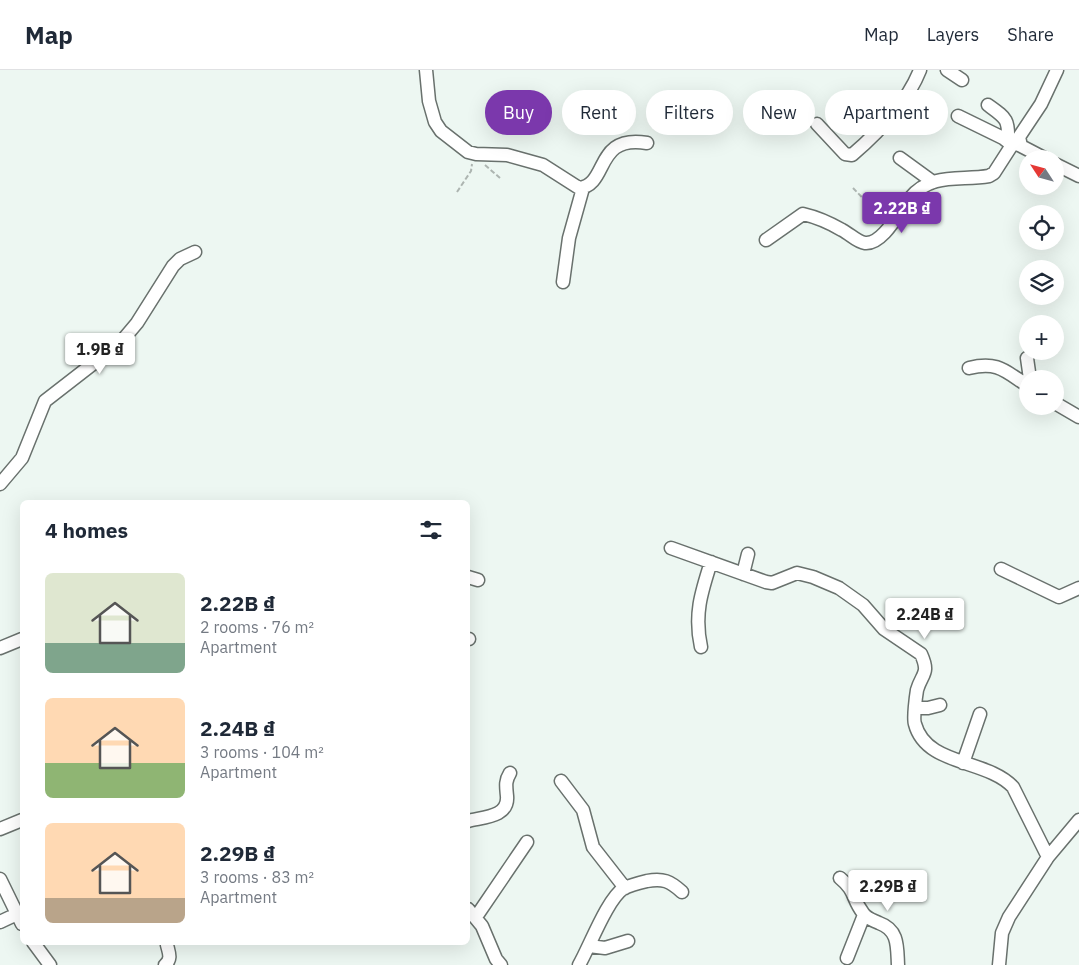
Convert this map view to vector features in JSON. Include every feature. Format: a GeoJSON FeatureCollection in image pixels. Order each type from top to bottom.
{"type":"FeatureCollection","features":[{"type":"Feature","properties":{"kind":"street"},"geometry":{"type":"LineString","coordinates":[[426,70],[429,101],[435,122],[441,131],[472,153],[507,154],[543,165],[576,187],[583,188],[592,183],[606,156],[614,147],[635,141],[647,143]]}},
{"type":"Feature","properties":{"kind":"street"},"geometry":{"type":"LineString","coordinates":[[817,124],[845,154],[852,155],[889,119],[915,83],[920,70]]}},
{"type":"Feature","properties":{"kind":"street"},"geometry":{"type":"LineString","coordinates":[[947,70],[962,80]]}},
{"type":"Feature","properties":{"kind":"street"},"geometry":{"type":"LineString","coordinates":[[766,240],[803,214],[843,230],[864,243],[871,243],[886,233],[910,198],[922,187],[944,178],[989,176],[994,173],[1041,104],[1057,70]]}},
{"type":"Feature","properties":{"kind":"street"},"geometry":{"type":"LineString","coordinates":[[988,105],[1006,119],[1014,144]]}},
{"type":"Feature","properties":{"kind":"street"},"geometry":{"type":"LineString","coordinates":[[958,116],[1027,150]]}},
{"type":"Feature","properties":{"kind":"street"},"geometry":{"type":"LineString","coordinates":[[900,158],[933,182]]}},
{"type":"Feature","properties":{"kind":"street"},"geometry":{"type":"LineString","coordinates":[[1064,168],[1079,176]]}},
{"type":"Feature","properties":{"kind":"street"},"geometry":{"type":"LineString","coordinates":[[563,282],[569,238],[583,188]]}},
{"type":"Feature","properties":{"kind":"street"},"geometry":{"type":"LineString","coordinates":[[0,484],[22,458],[45,402],[121,342],[137,323],[177,262],[195,252]]}},
{"type":"Feature","properties":{"kind":"street"},"geometry":{"type":"LineString","coordinates":[[969,368],[983,365],[1001,368],[1019,380]]}},
{"type":"Feature","properties":{"kind":"street"},"geometry":{"type":"LineString","coordinates":[[1064,408],[1079,416]]}},
{"type":"Feature","properties":{"kind":"street"},"geometry":{"type":"LineString","coordinates":[[671,548],[772,583],[794,574],[809,576],[838,588],[863,605],[879,625],[920,654],[924,660],[924,676],[917,692],[915,726],[925,741],[937,752],[995,774],[1013,787],[1048,857]]}},
{"type":"Feature","properties":{"kind":"street"},"geometry":{"type":"LineString","coordinates":[[743,574],[748,554]]}},
{"type":"Feature","properties":{"kind":"street"},"geometry":{"type":"LineString","coordinates":[[702,647],[697,629],[698,607],[711,562]]}},
{"type":"Feature","properties":{"kind":"street"},"geometry":{"type":"LineString","coordinates":[[1001,569],[1059,597],[1079,588]]}},
{"type":"Feature","properties":{"kind":"street"},"geometry":{"type":"LineString","coordinates":[[0,648],[20,640]]}},
{"type":"Feature","properties":{"kind":"street"},"geometry":{"type":"LineString","coordinates":[[915,708],[928,708],[940,705]]}},
{"type":"Feature","properties":{"kind":"street"},"geometry":{"type":"LineString","coordinates":[[963,763],[980,714]]}},
{"type":"Feature","properties":{"kind":"street"},"geometry":{"type":"LineString","coordinates":[[470,821],[494,816],[500,812],[507,800],[506,782],[510,773]]}},
{"type":"Feature","properties":{"kind":"street"},"geometry":{"type":"LineString","coordinates":[[561,781],[583,810],[594,846],[625,888]]}},
{"type":"Feature","properties":{"kind":"street"},"geometry":{"type":"LineString","coordinates":[[999,965],[1002,933],[1009,917],[1048,857],[1079,820]]}},
{"type":"Feature","properties":{"kind":"street"},"geometry":{"type":"LineString","coordinates":[[0,829],[20,821]]}},
{"type":"Feature","properties":{"kind":"street"},"geometry":{"type":"LineString","coordinates":[[502,965],[496,959],[482,926],[472,913],[527,842]]}},
{"type":"Feature","properties":{"kind":"street"},"geometry":{"type":"LineString","coordinates":[[840,878],[849,885],[854,893],[856,903],[864,915],[893,931],[897,945],[898,965]]}},
{"type":"Feature","properties":{"kind":"street"},"geometry":{"type":"LineString","coordinates":[[0,879],[20,919],[0,922]]}},
{"type":"Feature","properties":{"kind":"street"},"geometry":{"type":"LineString","coordinates":[[578,965],[608,906],[618,893],[625,888],[657,879],[671,882],[682,892]]}},
{"type":"Feature","properties":{"kind":"street"},"geometry":{"type":"LineString","coordinates":[[847,958],[864,915]]}},
{"type":"Feature","properties":{"kind":"street"},"geometry":{"type":"LineString","coordinates":[[589,946],[605,948],[628,941]]}},
{"type":"Feature","properties":{"kind":"street"},"geometry":{"type":"LineString","coordinates":[[36,945],[50,965]]}},
{"type":"Feature","properties":{"kind":"street"},"geometry":{"type":"LineString","coordinates":[[165,965],[170,960],[167,945]]}},
{"type":"Feature","properties":{"kind":"path"},"geometry":{"type":"LineString","coordinates":[[472,153],[500,178]]}},
{"type":"Feature","properties":{"kind":"path"},"geometry":{"type":"LineString","coordinates":[[457,192],[471,171],[472,153]]}},
{"type":"Feature","properties":{"kind":"path"},"geometry":{"type":"LineString","coordinates":[[854,188],[890,226]]}},
{"type":"Feature","properties":{"kind":"path"},"geometry":{"type":"LineString","coordinates":[[73,343],[105,356]]}}]}
